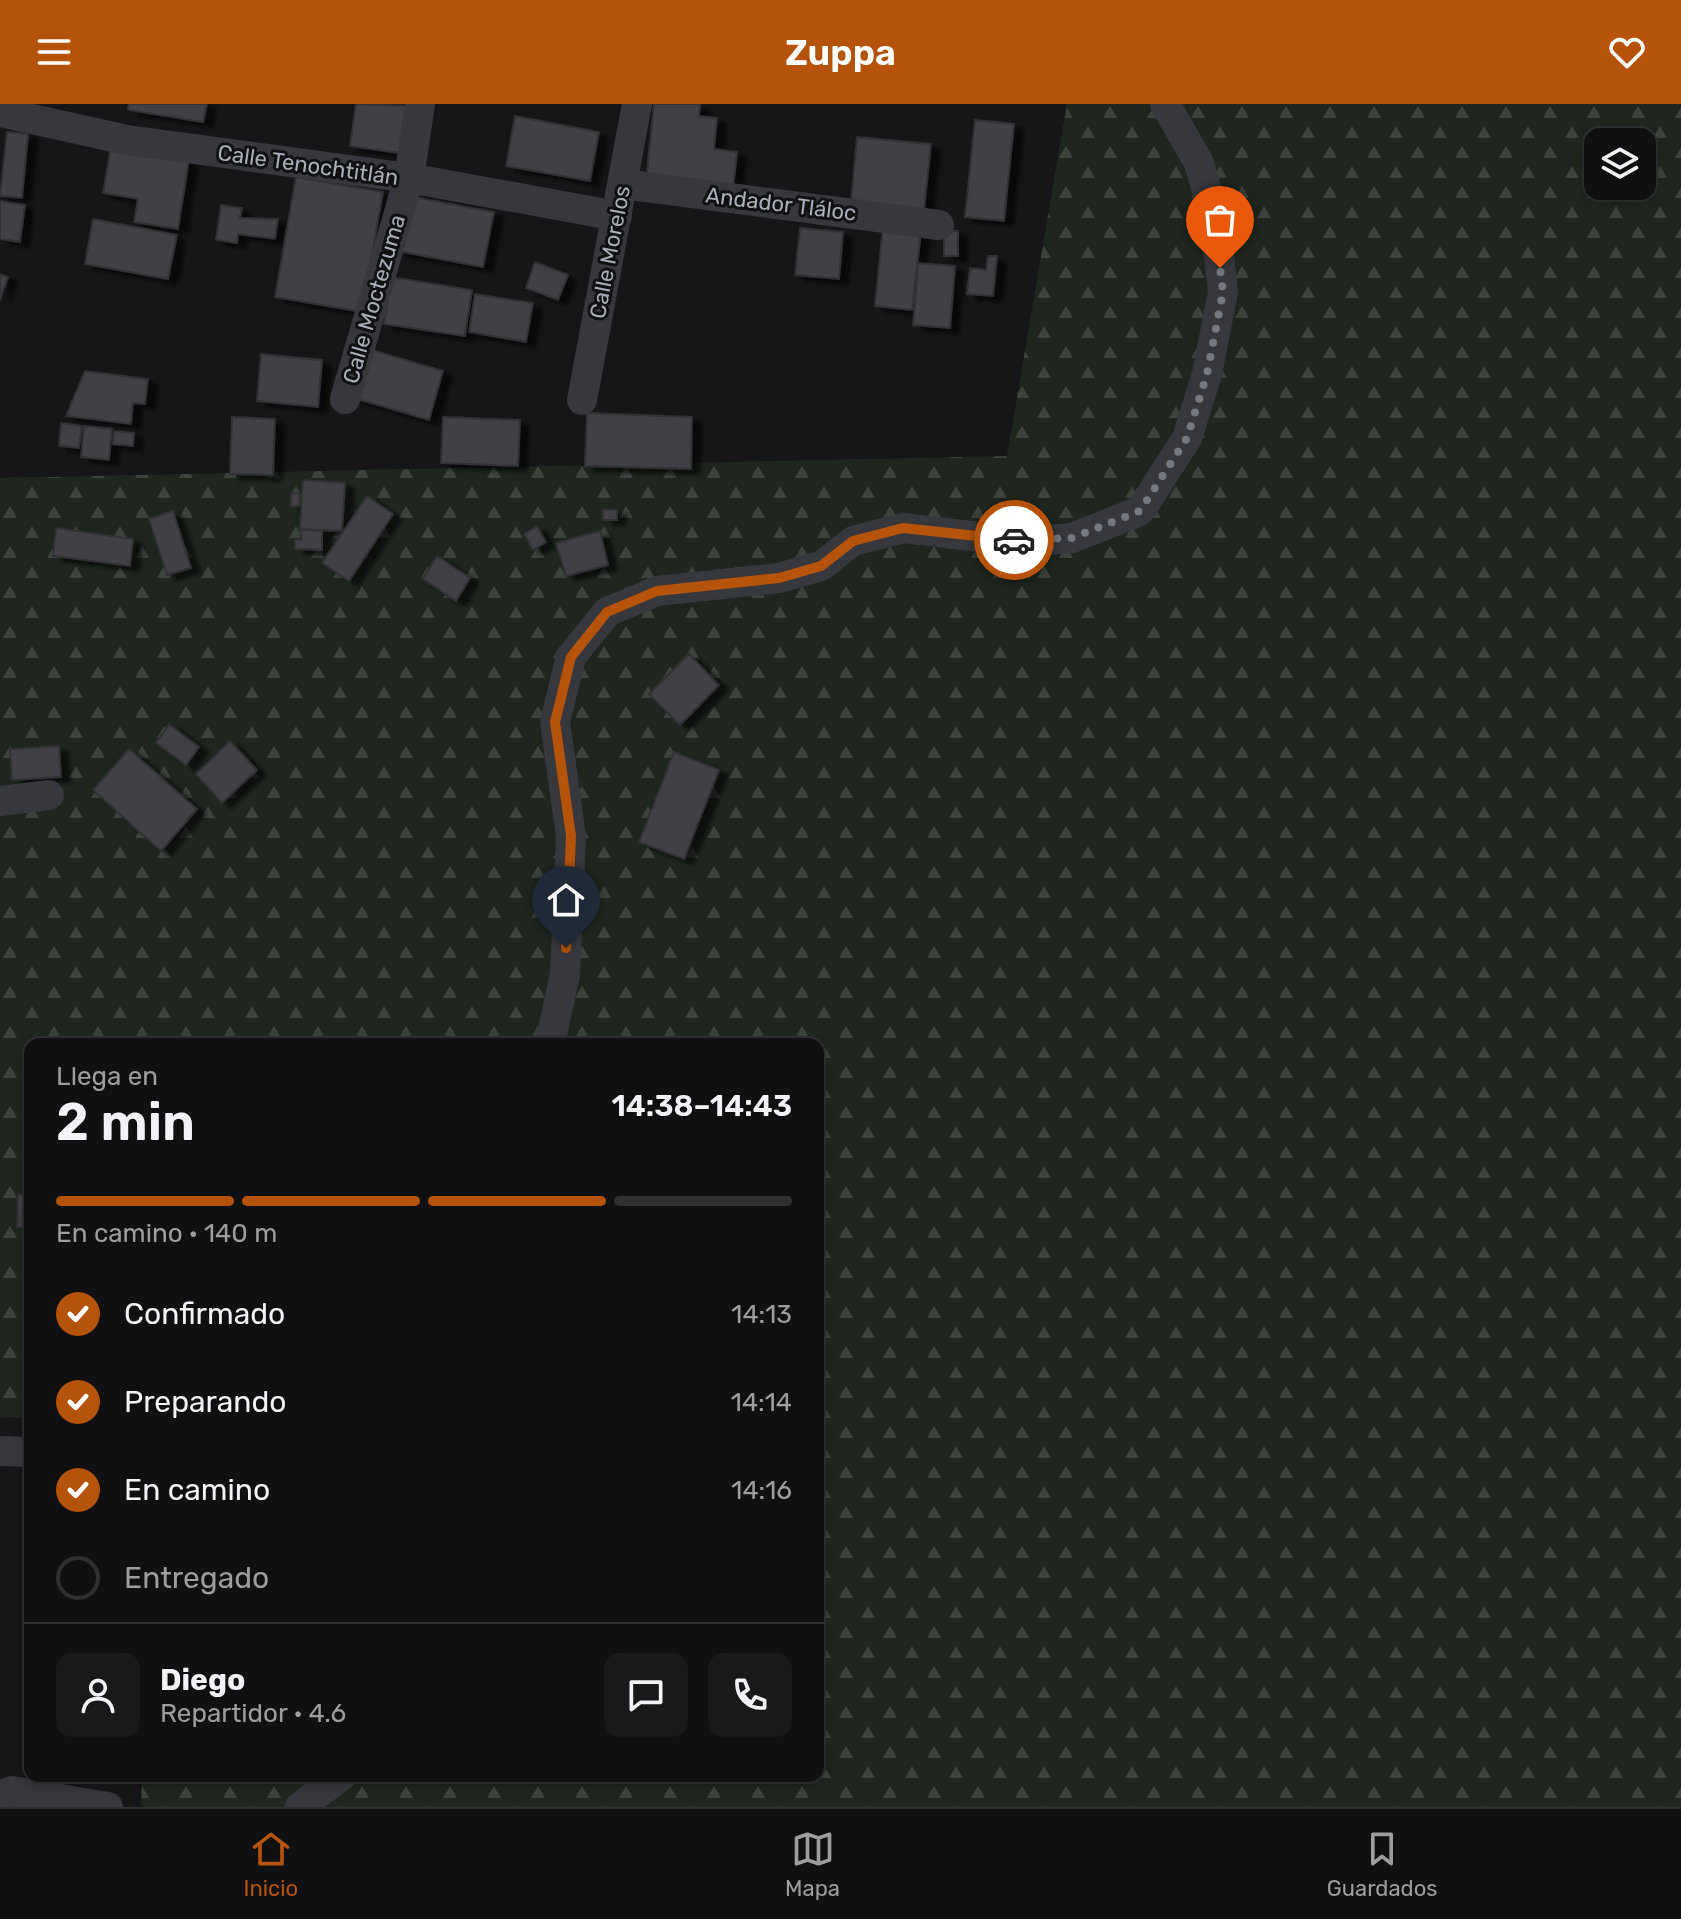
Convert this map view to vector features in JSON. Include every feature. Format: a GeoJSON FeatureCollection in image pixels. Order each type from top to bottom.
{"type":"FeatureCollection","features":[{"type":"Feature","properties":{"kind":"street","name":"Calle Moctezuma"},"geometry":{"type":"LineString","coordinates":[[345,399],[409,178],[420,104]]}},
{"type":"Feature","properties":{"kind":"street","name":"Calle Morelos"},"geometry":{"type":"LineString","coordinates":[[582,400],[637,104]]}},
{"type":"Feature","properties":{"kind":"street"},"geometry":{"type":"LineString","coordinates":[[551,1038],[565,974],[571,836],[555,722],[571,657],[607,612],[657,591],[779,578],[821,566],[853,541],[903,528],[1024,542],[1072,538],[1140,511],[1187,438],[1207,374],[1223,292],[1215,220],[1199,163],[1165,104]]}},
{"type":"Feature","properties":{"kind":"street","name":"Calle Tenochtitlán"},"geometry":{"type":"LineString","coordinates":[[0,112],[127,140],[409,178],[617,216]]}},
{"type":"Feature","properties":{"kind":"street","name":"Andador Tláloc"},"geometry":{"type":"LineString","coordinates":[[623,184],[939,225]]}},
{"type":"Feature","properties":{"kind":"street"},"geometry":{"type":"LineString","coordinates":[[0,801],[49,795]]}},
{"type":"Feature","properties":{"kind":"street"},"geometry":{"type":"LineString","coordinates":[[0,1451],[24,1452]]}},
{"type":"Feature","properties":{"kind":"street"},"geometry":{"type":"LineString","coordinates":[[300,1807],[333,1782]]}},
{"type":"Feature","properties":{"kind":"street"},"geometry":{"type":"LineString","coordinates":[[0,1795],[12,1791],[108,1807]]}},
{"type":"Feature","properties":{"kind":"green space"},"geometry":{"type":"Polygon","coordinates":[[[1067,104],[1681,104],[1681,1807],[141,1807],[142,1782],[824,1782],[824,1038],[24,1038],[24,1418],[0,1417],[0,478],[1007,456],[1067,104]]]}},
{"type":"Feature","properties":{"kind":"building"},"geometry":{"type":"Polygon","coordinates":[[[129,104],[207,104],[203,122],[128,110],[129,104]]]}},
{"type":"Feature","properties":{"kind":"building"},"geometry":{"type":"Polygon","coordinates":[[[356,104],[407,106],[399,153],[350,146],[356,104]]]}},
{"type":"Feature","properties":{"kind":"building"},"geometry":{"type":"Polygon","coordinates":[[[654,104],[700,104],[699,116],[717,118],[714,149],[737,152],[733,189],[646,181],[654,104]]]}},
{"type":"Feature","properties":{"kind":"building"},"geometry":{"type":"Polygon","coordinates":[[[515,116],[599,132],[590,181],[506,166],[515,116]]]}},
{"type":"Feature","properties":{"kind":"building"},"geometry":{"type":"Polygon","coordinates":[[[975,120],[1014,124],[1004,221],[965,217],[975,120]]]}},
{"type":"Feature","properties":{"kind":"building"},"geometry":{"type":"Polygon","coordinates":[[[7,132],[28,134],[22,198],[0,196],[7,132]]]}},
{"type":"Feature","properties":{"kind":"building"},"geometry":{"type":"Polygon","coordinates":[[[857,137],[931,144],[924,210],[851,202],[857,137]]]}},
{"type":"Feature","properties":{"kind":"building"},"geometry":{"type":"Polygon","coordinates":[[[111,146],[189,159],[178,229],[134,222],[138,199],[103,193],[111,146]]]}},
{"type":"Feature","properties":{"kind":"building"},"geometry":{"type":"Polygon","coordinates":[[[296,177],[383,192],[362,312],[275,297],[296,177]]]}},
{"type":"Feature","properties":{"kind":"building"},"geometry":{"type":"Polygon","coordinates":[[[408,196],[494,212],[483,267],[397,251],[408,196]]]}},
{"type":"Feature","properties":{"kind":"building"},"geometry":{"type":"Polygon","coordinates":[[[0,201],[25,205],[20,242],[0,239],[0,201]]]}},
{"type":"Feature","properties":{"kind":"building"},"geometry":{"type":"Polygon","coordinates":[[[221,205],[242,208],[240,218],[278,219],[275,239],[238,234],[237,243],[216,240],[221,205]]]}},
{"type":"Feature","properties":{"kind":"building"},"geometry":{"type":"Polygon","coordinates":[[[93,219],[177,235],[168,279],[85,264],[93,219]]]}},
{"type":"Feature","properties":{"kind":"building"},"geometry":{"type":"Polygon","coordinates":[[[883,226],[921,231],[912,310],[875,306],[883,226]]]}},
{"type":"Feature","properties":{"kind":"building"},"geometry":{"type":"Polygon","coordinates":[[[800,228],[843,232],[839,279],[795,275],[800,228]]]}},
{"type":"Feature","properties":{"kind":"building"},"geometry":{"type":"Polygon","coordinates":[[[944,231],[958,231],[958,256],[944,256],[944,231]]]}},
{"type":"Feature","properties":{"kind":"building"},"geometry":{"type":"Polygon","coordinates":[[[988,256],[997,256],[993,296],[967,294],[970,268],[986,270],[988,256]]]}},
{"type":"Feature","properties":{"kind":"building"},"geometry":{"type":"Polygon","coordinates":[[[535,262],[568,275],[558,300],[526,288],[535,262]]]}},
{"type":"Feature","properties":{"kind":"building"},"geometry":{"type":"Polygon","coordinates":[[[918,263],[955,266],[950,328],[913,325],[918,263]]]}},
{"type":"Feature","properties":{"kind":"building"},"geometry":{"type":"Polygon","coordinates":[[[0,274],[8,277],[0,300],[0,274]]]}},
{"type":"Feature","properties":{"kind":"building"},"geometry":{"type":"Polygon","coordinates":[[[391,277],[472,290],[465,336],[384,324],[391,277]]]}},
{"type":"Feature","properties":{"kind":"building"},"geometry":{"type":"Polygon","coordinates":[[[475,294],[533,303],[526,342],[469,332],[475,294]]]}},
{"type":"Feature","properties":{"kind":"building"},"geometry":{"type":"Polygon","coordinates":[[[365,348],[443,371],[429,420],[351,397],[365,348]]]}},
{"type":"Feature","properties":{"kind":"building"},"geometry":{"type":"Polygon","coordinates":[[[261,354],[322,360],[318,407],[257,401],[261,354]]]}},
{"type":"Feature","properties":{"kind":"building"},"geometry":{"type":"Polygon","coordinates":[[[85,371],[148,379],[145,404],[133,403],[131,424],[66,416],[85,371]]]}},
{"type":"Feature","properties":{"kind":"building"},"geometry":{"type":"Polygon","coordinates":[[[587,413],[692,417],[691,469],[585,466],[587,413]]]}},
{"type":"Feature","properties":{"kind":"building"},"geometry":{"type":"Polygon","coordinates":[[[232,417],[275,419],[273,475],[230,474],[232,417]]]}},
{"type":"Feature","properties":{"kind":"building"},"geometry":{"type":"Polygon","coordinates":[[[443,417],[520,420],[518,466],[441,463],[443,417]]]}},
{"type":"Feature","properties":{"kind":"building"},"geometry":{"type":"Polygon","coordinates":[[[61,423],[82,426],[79,448],[59,446],[61,423]]]}},
{"type":"Feature","properties":{"kind":"building"},"geometry":{"type":"Polygon","coordinates":[[[84,426],[112,429],[109,460],[81,457],[84,426]]]}},
{"type":"Feature","properties":{"kind":"building"},"geometry":{"type":"Polygon","coordinates":[[[114,431],[134,433],[133,446],[113,444],[114,431]]]}},
{"type":"Feature","properties":{"kind":"building"},"geometry":{"type":"Polygon","coordinates":[[[303,480],[345,483],[342,531],[300,529],[303,480]]]}},
{"type":"Feature","properties":{"kind":"building"},"geometry":{"type":"Polygon","coordinates":[[[291,493],[299,493],[300,506],[291,506],[291,493]]]}},
{"type":"Feature","properties":{"kind":"building"},"geometry":{"type":"Polygon","coordinates":[[[367,496],[393,514],[349,581],[322,563],[367,496]]]}},
{"type":"Feature","properties":{"kind":"building"},"geometry":{"type":"Polygon","coordinates":[[[603,510],[617,510],[617,520],[603,520],[603,510]]]}},
{"type":"Feature","properties":{"kind":"building"},"geometry":{"type":"Polygon","coordinates":[[[173,511],[191,568],[167,575],[149,519],[173,511]]]}},
{"type":"Feature","properties":{"kind":"building"},"geometry":{"type":"Polygon","coordinates":[[[537,526],[546,542],[533,550],[524,534],[537,526]]]}},
{"type":"Feature","properties":{"kind":"building"},"geometry":{"type":"Polygon","coordinates":[[[56,528],[133,539],[130,566],[53,556],[56,528]]]}},
{"type":"Feature","properties":{"kind":"building"},"geometry":{"type":"Polygon","coordinates":[[[301,530],[322,531],[322,550],[295,549],[295,540],[301,540],[301,530]]]}},
{"type":"Feature","properties":{"kind":"building"},"geometry":{"type":"Polygon","coordinates":[[[600,531],[608,565],[566,576],[556,543],[600,531]]]}},
{"type":"Feature","properties":{"kind":"building"},"geometry":{"type":"Polygon","coordinates":[[[437,556],[470,578],[456,601],[423,579],[437,556]]]}},
{"type":"Feature","properties":{"kind":"building"},"geometry":{"type":"Polygon","coordinates":[[[689,654],[719,685],[680,725],[649,694],[689,654]]]}},
{"type":"Feature","properties":{"kind":"building"},"geometry":{"type":"Polygon","coordinates":[[[169,724],[199,747],[186,765],[156,743],[169,724]]]}},
{"type":"Feature","properties":{"kind":"building"},"geometry":{"type":"Polygon","coordinates":[[[230,741],[257,770],[222,803],[196,774],[230,741]]]}},
{"type":"Feature","properties":{"kind":"building"},"geometry":{"type":"Polygon","coordinates":[[[59,746],[61,777],[12,780],[10,749],[59,746]]]}},
{"type":"Feature","properties":{"kind":"building"},"geometry":{"type":"Polygon","coordinates":[[[129,749],[197,809],[161,851],[93,790],[129,749]]]}},
{"type":"Feature","properties":{"kind":"building"},"geometry":{"type":"Polygon","coordinates":[[[674,752],[719,770],[684,859],[639,842],[674,752]]]}},
{"type":"Feature","properties":{"kind":"building"},"geometry":{"type":"Polygon","coordinates":[[[18,1195],[24,1195],[24,1227],[17,1227],[18,1195]]]}},
{"type":"Feature","properties":{"kind":"way so far"},"geometry":{"type":"LineString","coordinates":[[1014,540],[1072,538],[1140,511],[1187,438],[1207,374],[1223,292],[1220,268]]}},
{"type":"Feature","properties":{"kind":"route"},"geometry":{"type":"LineString","coordinates":[[566,948],[571,836],[555,722],[571,657],[607,612],[657,591],[779,578],[821,566],[853,541],[903,528],[1014,540]]}}]}
